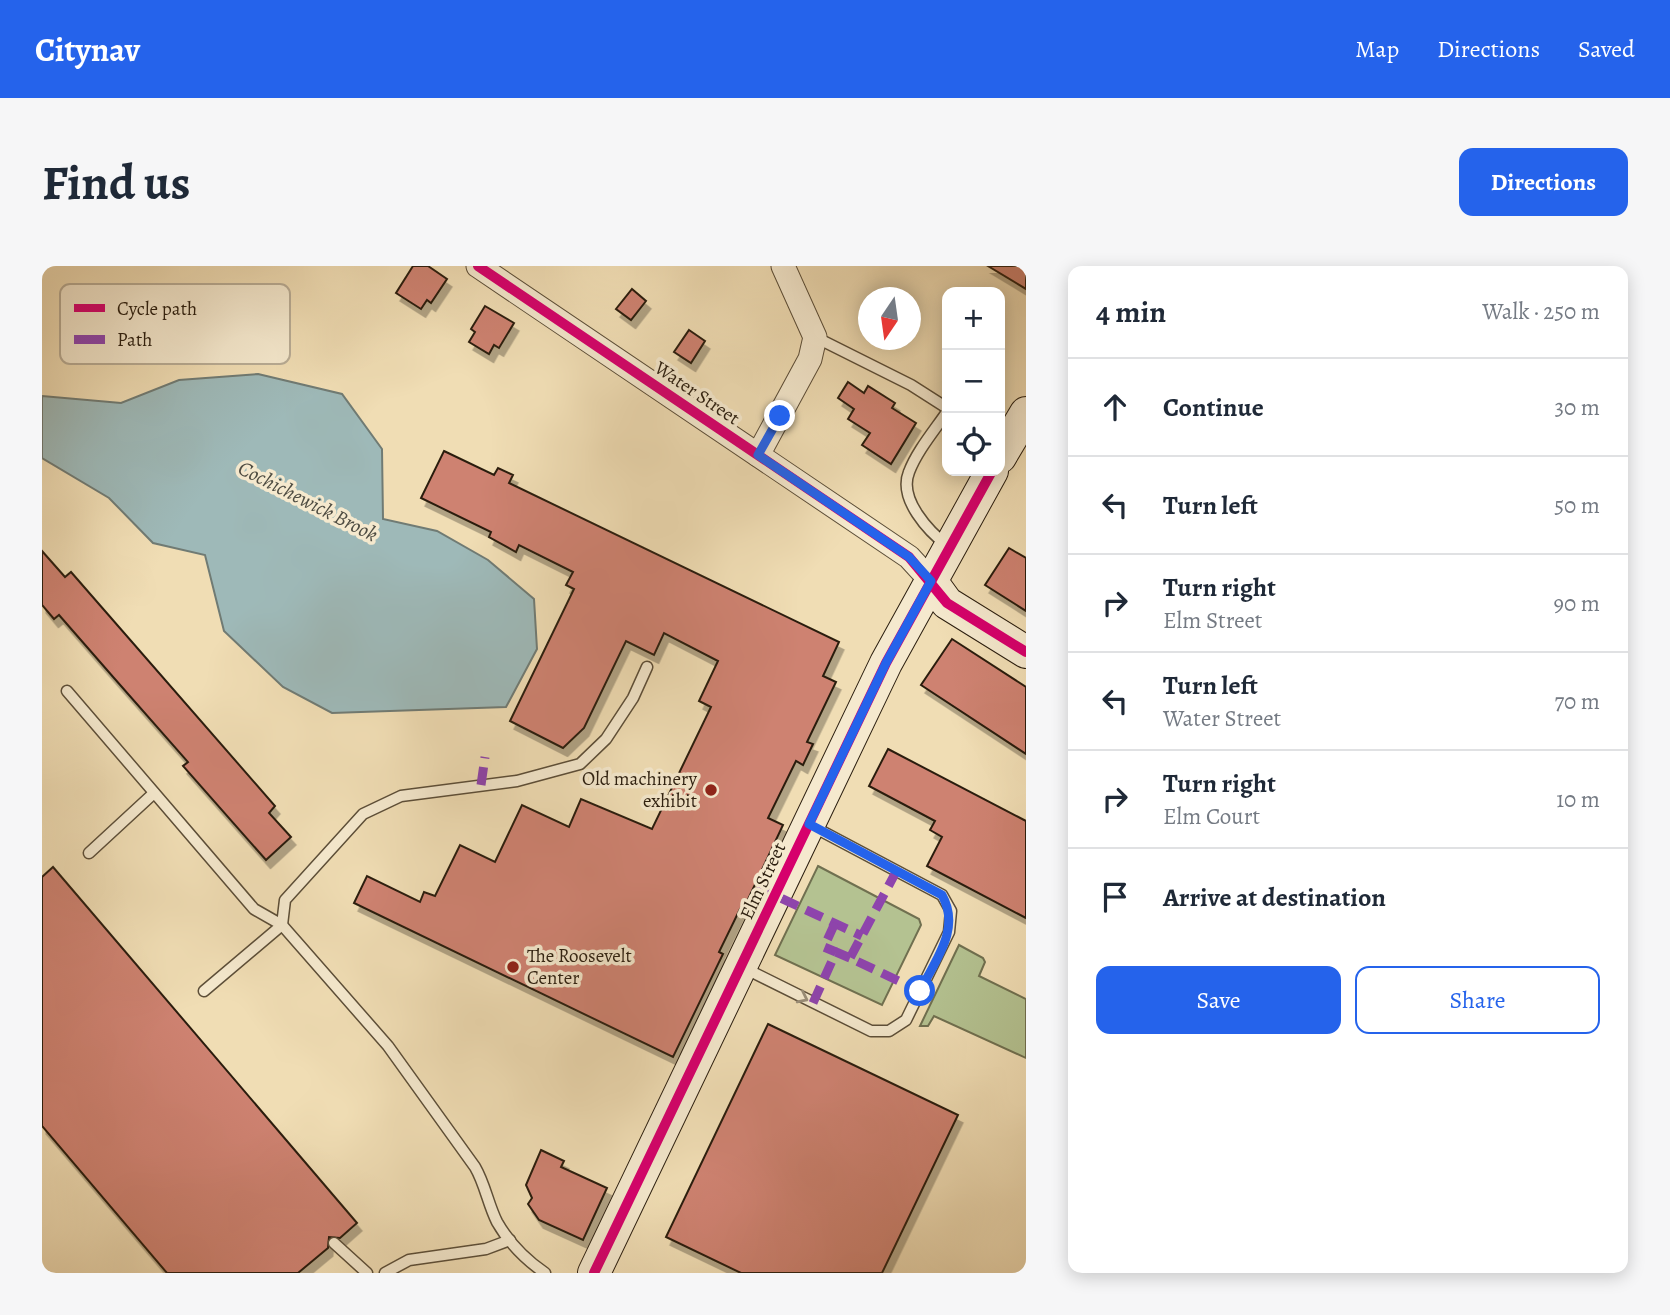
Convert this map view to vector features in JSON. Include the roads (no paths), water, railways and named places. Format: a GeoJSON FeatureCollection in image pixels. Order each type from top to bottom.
{"type":"FeatureCollection","features":[{"type":"Feature","properties":{"kind":"street","name":"Water Street"},"geometry":{"type":"LineString","coordinates":[[478,266],[909,557],[947,603],[1026,652]]}},
{"type":"Feature","properties":{"kind":"street"},"geometry":{"type":"LineString","coordinates":[[758,455],[810,359],[815,337],[782,266]]}},
{"type":"Feature","properties":{"kind":"street","name":"Elm Street"},"geometry":{"type":"LineString","coordinates":[[1005,445],[1026,413]]}},
{"type":"Feature","properties":{"kind":"street","name":"Elm Street"},"geometry":{"type":"LineString","coordinates":[[594,1273],[886,663],[987,476]]}},
{"type":"Feature","properties":{"kind":"lane"},"geometry":{"type":"LineString","coordinates":[[815,337],[898,379],[942,407]]}},
{"type":"Feature","properties":{"kind":"lane"},"geometry":{"type":"LineString","coordinates":[[945,413],[907,475],[910,498],[927,530],[948,546]]}},
{"type":"Feature","properties":{"kind":"lane"},"geometry":{"type":"LineString","coordinates":[[204,991],[282,925],[285,900],[363,814],[401,796],[517,781],[580,764],[606,739],[634,698],[647,667]]}},
{"type":"Feature","properties":{"kind":"lane"},"geometry":{"type":"LineString","coordinates":[[67,691],[254,909],[282,925],[388,1046],[475,1167],[485,1183],[497,1221],[510,1240],[524,1259],[545,1273]]}},
{"type":"Feature","properties":{"kind":"lane"},"geometry":{"type":"LineString","coordinates":[[89,853],[154,793]]}},
{"type":"Feature","properties":{"kind":"lane"},"geometry":{"type":"LineString","coordinates":[[742,967],[871,1031],[889,1031],[906,1020],[949,932],[951,911],[942,895],[809,824]]}},
{"type":"Feature","properties":{"kind":"lane"},"geometry":{"type":"LineString","coordinates":[[385,1273],[409,1260],[486,1250],[510,1240]]}},
{"type":"Feature","properties":{"kind":"lane"},"geometry":{"type":"LineString","coordinates":[[334,1243],[367,1273]]}},
{"type":"Feature","properties":{"kind":"water","name":"Cochichewick Brook"},"geometry":{"type":"Polygon","coordinates":[[[258,374],[342,394],[382,449],[383,519],[437,531],[488,560],[534,599],[537,649],[506,707],[332,713],[283,687],[224,631],[205,555],[153,543],[109,498],[42,458],[42,396],[121,403],[179,380],[258,374]]]}},
{"type":"Feature","properties":{"kind":"place","name":"Old machinery exhibit"},"geometry":{"type":"Point","coordinates":[711,790]}},
{"type":"Feature","properties":{"kind":"place","name":"The Roosevelt Center"},"geometry":{"type":"Point","coordinates":[513,967]}}]}
